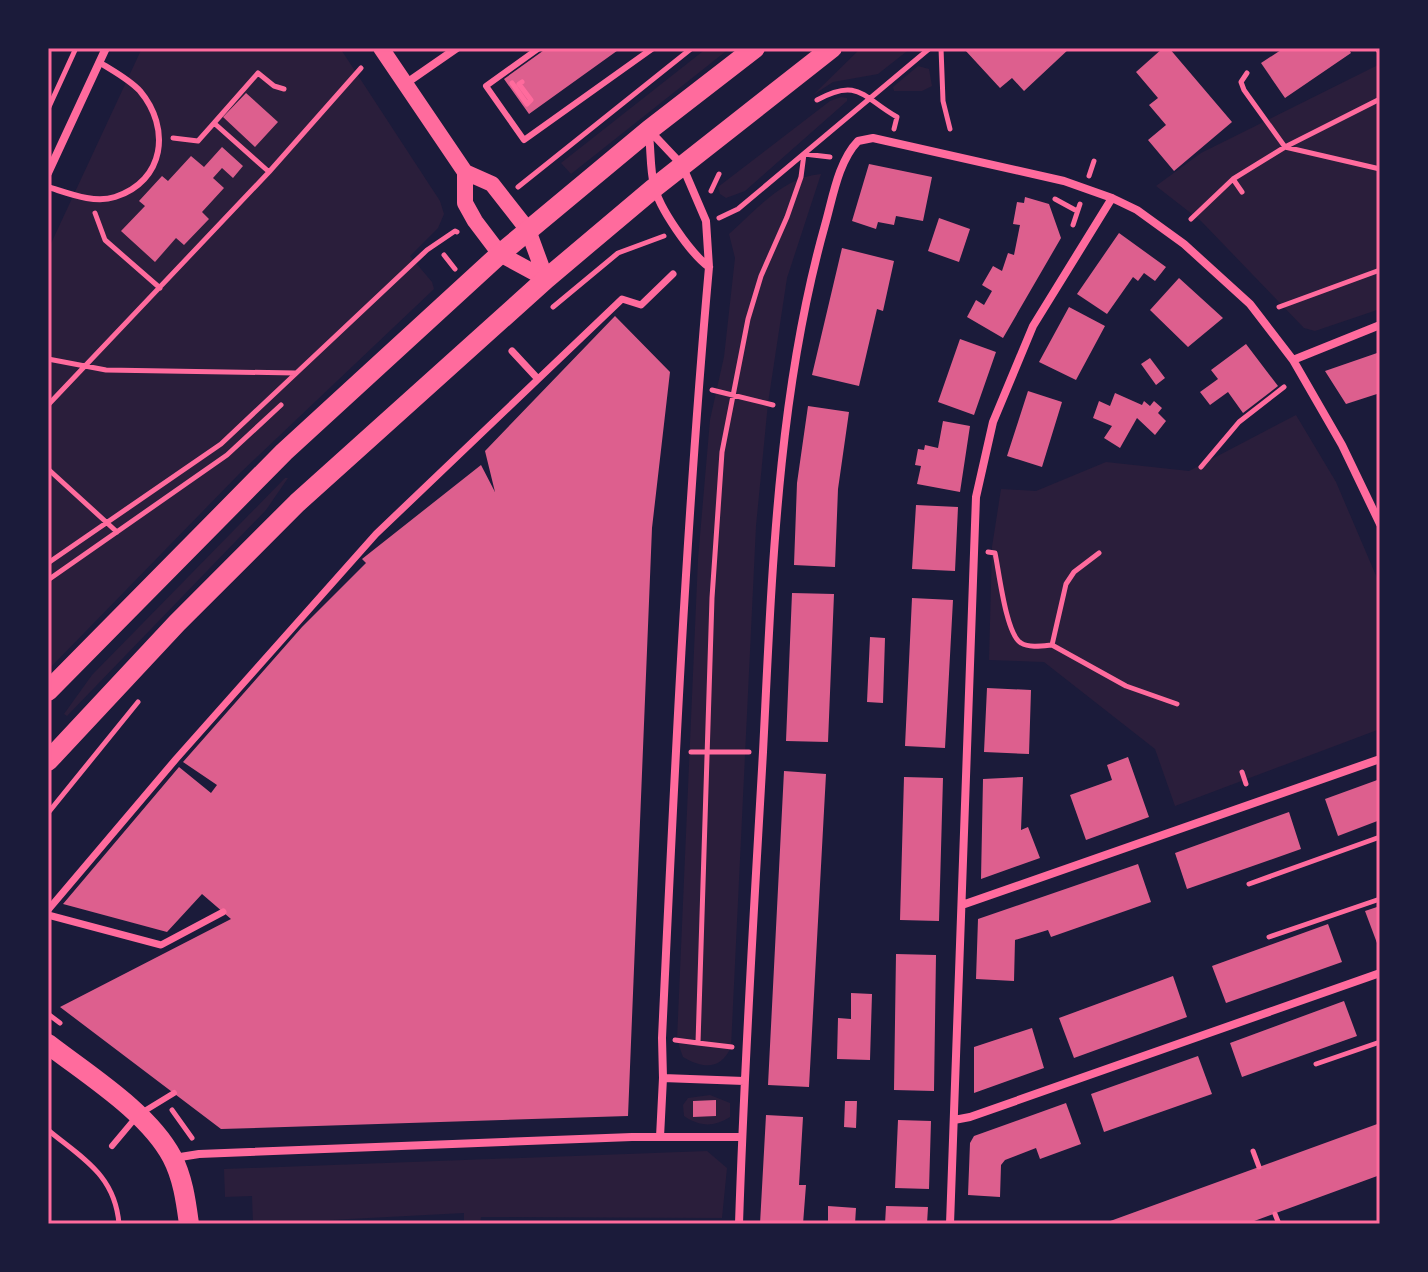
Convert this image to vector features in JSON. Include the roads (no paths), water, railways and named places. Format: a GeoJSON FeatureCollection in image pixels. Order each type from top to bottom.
{"type":"FeatureCollection","features":[{"type":"Feature","properties":{"kind":"main road"},"geometry":{"type":"LineString","coordinates":[[381,48],[465,172],[492,184],[528,230],[546,279]]}},
{"type":"Feature","properties":{"kind":"main road"},"geometry":{"type":"LineString","coordinates":[[48,691],[284,452],[500,254],[649,130],[755,48]]}},
{"type":"Feature","properties":{"kind":"main road"},"geometry":{"type":"LineString","coordinates":[[48,761],[177,623],[297,503],[546,279],[682,165],[832,48]]}},
{"type":"Feature","properties":{"kind":"main road"},"geometry":{"type":"LineString","coordinates":[[465,172],[465,203],[500,254],[546,279]]}},
{"type":"Feature","properties":{"kind":"main road"},"geometry":{"type":"LineString","coordinates":[[48,1044],[138,1115],[159,1138],[173,1159],[184,1191],[189,1224]]}},
{"type":"Feature","properties":{"kind":"street"},"geometry":{"type":"LineString","coordinates":[[48,173],[106,48]]}},
{"type":"Feature","properties":{"kind":"street"},"geometry":{"type":"LineString","coordinates":[[405,84],[457,48]]}},
{"type":"Feature","properties":{"kind":"street"},"geometry":{"type":"LineString","coordinates":[[649,130],[682,165],[706,221],[709,267],[693,446],[662,1038],[660,1137]]}},
{"type":"Feature","properties":{"kind":"street"},"geometry":{"type":"LineString","coordinates":[[649,130],[654,188],[677,232],[709,267]]}},
{"type":"Feature","properties":{"kind":"street"},"geometry":{"type":"LineString","coordinates":[[739,1224],[741,1137],[779,477],[807,289],[845,160],[853,146],[865,138],[891,141],[1064,181],[1137,210],[1184,244],[1250,304],[1293,360],[1342,445],[1380,524]]}},
{"type":"Feature","properties":{"kind":"street"},"geometry":{"type":"LineString","coordinates":[[950,1224],[976,497],[993,422],[1033,326],[1112,198]]}},
{"type":"Feature","properties":{"kind":"street"},"geometry":{"type":"LineString","coordinates":[[223,912],[161,945],[48,913],[176,759],[376,534],[622,299],[641,305],[673,274]]}},
{"type":"Feature","properties":{"kind":"street"},"geometry":{"type":"LineString","coordinates":[[1293,360],[1380,325]]}},
{"type":"Feature","properties":{"kind":"street"},"geometry":{"type":"LineString","coordinates":[[512,351],[538,379]]}},
{"type":"Feature","properties":{"kind":"street"},"geometry":{"type":"LineString","coordinates":[[962,905],[1380,759]]}},
{"type":"Feature","properties":{"kind":"street"},"geometry":{"type":"LineString","coordinates":[[954,1120],[1380,973]]}},
{"type":"Feature","properties":{"kind":"street"},"geometry":{"type":"LineString","coordinates":[[663,1078],[744,1081]]}},
{"type":"Feature","properties":{"kind":"street"},"geometry":{"type":"LineString","coordinates":[[173,1159],[199,1154],[660,1137],[741,1137]]}},
{"type":"Feature","properties":{"kind":"lane"},"geometry":{"type":"LineString","coordinates":[[539,48],[486,86],[524,140],[653,48]]}},
{"type":"Feature","properties":{"kind":"lane"},"geometry":{"type":"LineString","coordinates":[[48,187],[84,197],[115,197],[142,180],[159,152],[160,135],[148,103],[138,88],[99,62]]}},
{"type":"Feature","properties":{"kind":"lane"},"geometry":{"type":"LineString","coordinates":[[112,1146],[138,1115],[174,1093]]}}]}
